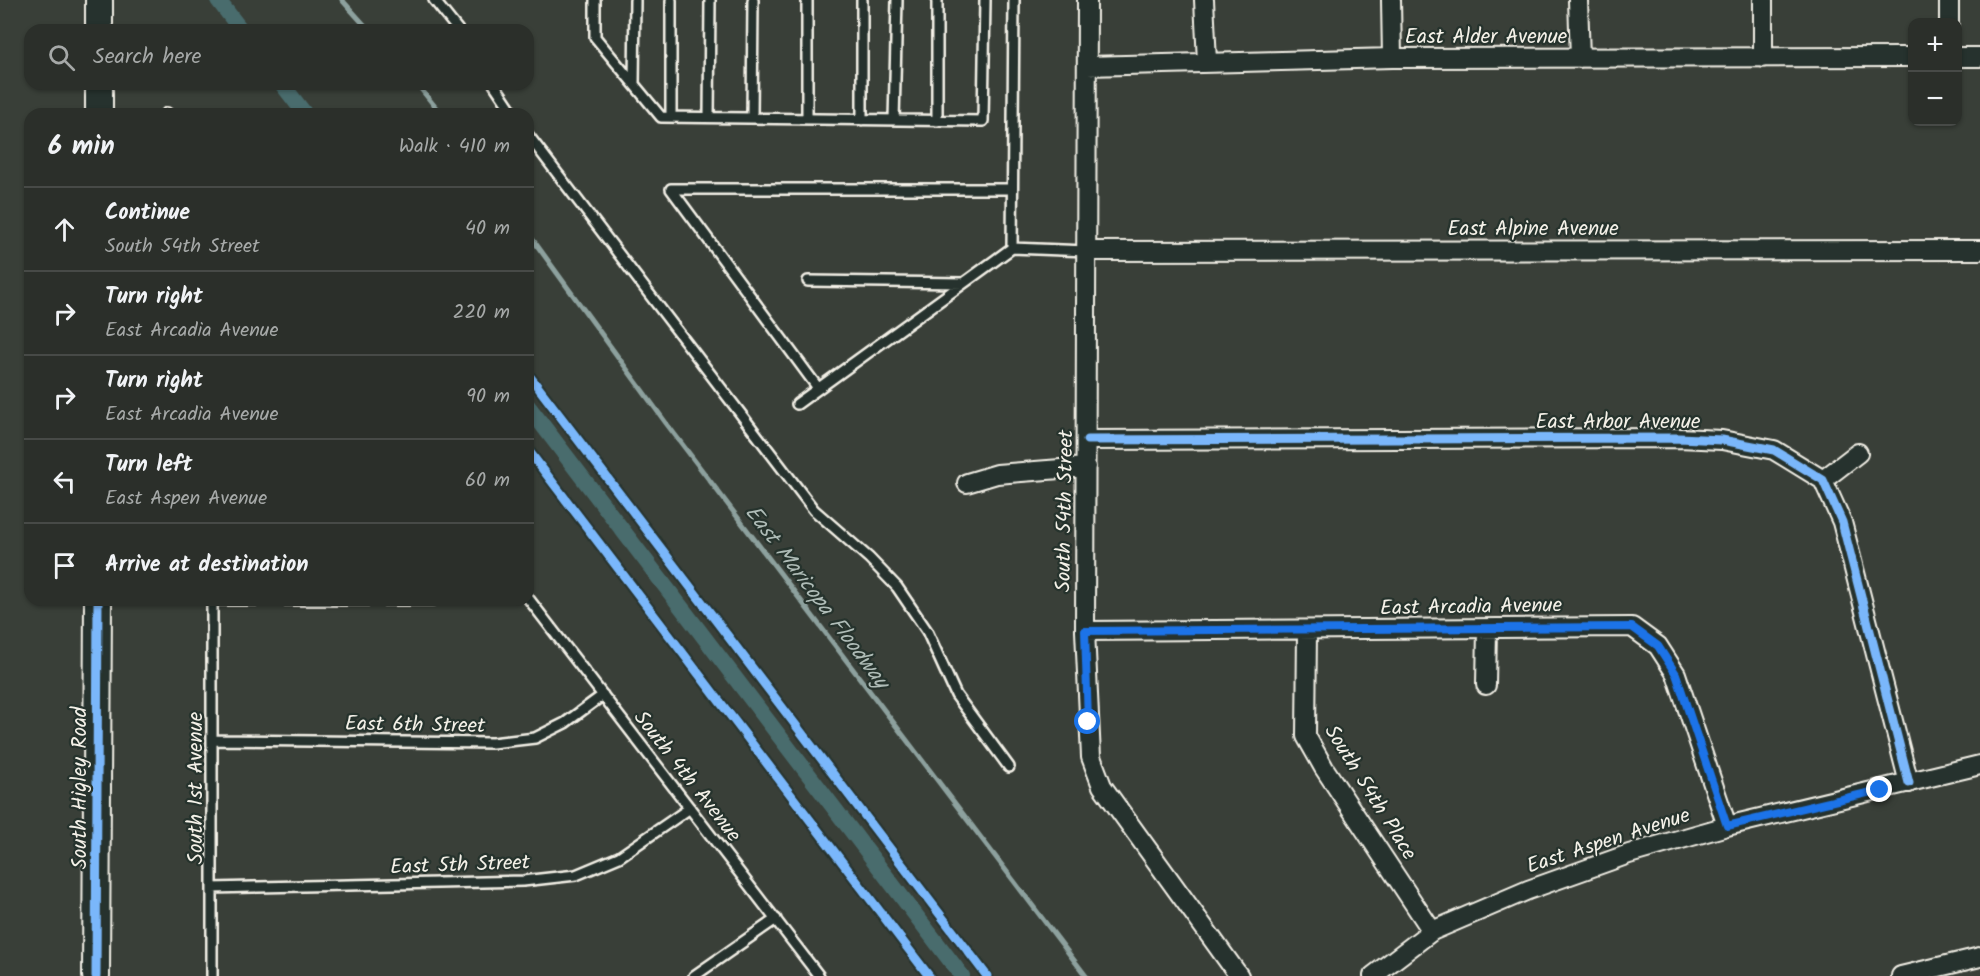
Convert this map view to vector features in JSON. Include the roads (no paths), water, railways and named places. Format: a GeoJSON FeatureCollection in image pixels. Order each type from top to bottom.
{"type":"FeatureCollection","features":[{"type":"Feature","properties":{"kind":"main road"},"geometry":{"type":"LineString","coordinates":[[99,0],[99,24]]}},
{"type":"Feature","properties":{"kind":"main road"},"geometry":{"type":"LineString","coordinates":[[99,90],[99,108]]}},
{"type":"Feature","properties":{"kind":"main road","name":"South Higley Road"},"geometry":{"type":"LineString","coordinates":[[96,976],[98,606]]}},
{"type":"Feature","properties":{"kind":"street","name":"South 54th Street"},"geometry":{"type":"LineString","coordinates":[[1087,0],[1085,631],[1091,757],[1102,786],[1239,976]]}},
{"type":"Feature","properties":{"kind":"street"},"geometry":{"type":"LineString","coordinates":[[1204,0],[1207,62]]}},
{"type":"Feature","properties":{"kind":"street","name":"East Alder Avenue"},"geometry":{"type":"LineString","coordinates":[[1391,0],[1392,58]]}},
{"type":"Feature","properties":{"kind":"street","name":"East Alder Avenue"},"geometry":{"type":"LineString","coordinates":[[1578,0],[1580,58]]}},
{"type":"Feature","properties":{"kind":"street"},"geometry":{"type":"LineString","coordinates":[[1763,0],[1763,58]]}},
{"type":"Feature","properties":{"kind":"street"},"geometry":{"type":"LineString","coordinates":[[1949,0],[1949,18]]}},
{"type":"Feature","properties":{"kind":"street","name":"East Alder Avenue"},"geometry":{"type":"LineString","coordinates":[[1087,66],[1392,58],[1908,57]]}},
{"type":"Feature","properties":{"kind":"street"},"geometry":{"type":"LineString","coordinates":[[1962,57],[1980,57]]}},
{"type":"Feature","properties":{"kind":"street","name":"East Alpine Avenue"},"geometry":{"type":"LineString","coordinates":[[1087,251],[1980,250]]}},
{"type":"Feature","properties":{"kind":"street","name":"East Arbor Avenue"},"geometry":{"type":"LineString","coordinates":[[1087,440],[1712,439],[1774,450],[1823,480]]}},
{"type":"Feature","properties":{"kind":"street"},"geometry":{"type":"LineString","coordinates":[[1857,453],[1823,480],[1842,522],[1909,783]]}},
{"type":"Feature","properties":{"kind":"street"},"geometry":{"type":"LineString","coordinates":[[967,483],[997,474],[1086,467]]}},
{"type":"Feature","properties":{"kind":"street","name":"East Arcadia Avenue"},"geometry":{"type":"LineString","coordinates":[[1085,631],[1632,627],[1658,646],[1676,674],[1727,826]]}},
{"type":"Feature","properties":{"kind":"street"},"geometry":{"type":"LineString","coordinates":[[1486,685],[1487,629]]}},
{"type":"Feature","properties":{"kind":"street","name":"South 54th Place"},"geometry":{"type":"LineString","coordinates":[[1307,631],[1306,736],[1324,768],[1432,931]]}},
{"type":"Feature","properties":{"kind":"street","name":"East Aspen Avenue"},"geometry":{"type":"LineString","coordinates":[[1373,976],[1432,931],[1528,890],[1629,854],[1727,826],[1980,765]]}},
{"type":"Feature","properties":{"kind":"street"},"geometry":{"type":"LineString","coordinates":[[1901,976],[1980,957]]}},
{"type":"Feature","properties":{"kind":"lane"},"geometry":{"type":"LineString","coordinates":[[434,0],[453,24]]}},
{"type":"Feature","properties":{"kind":"lane"},"geometry":{"type":"LineString","coordinates":[[595,0],[595,38],[661,117],[937,121],[983,121],[985,0]]}},
{"type":"Feature","properties":{"kind":"lane"},"geometry":{"type":"LineString","coordinates":[[634,84],[635,0]]}},
{"type":"Feature","properties":{"kind":"lane"},"geometry":{"type":"LineString","coordinates":[[671,0],[671,117]]}},
{"type":"Feature","properties":{"kind":"lane"},"geometry":{"type":"LineString","coordinates":[[709,117],[710,0]]}},
{"type":"Feature","properties":{"kind":"lane"},"geometry":{"type":"LineString","coordinates":[[752,118],[753,0]]}},
{"type":"Feature","properties":{"kind":"lane"},"geometry":{"type":"LineString","coordinates":[[807,0],[807,119]]}},
{"type":"Feature","properties":{"kind":"lane"},"geometry":{"type":"LineString","coordinates":[[862,0],[862,120]]}},
{"type":"Feature","properties":{"kind":"lane"},"geometry":{"type":"LineString","coordinates":[[894,120],[897,0]]}},
{"type":"Feature","properties":{"kind":"lane"},"geometry":{"type":"LineString","coordinates":[[937,0],[937,121]]}},
{"type":"Feature","properties":{"kind":"lane"},"geometry":{"type":"LineString","coordinates":[[1012,248],[1014,0]]}},
{"type":"Feature","properties":{"kind":"lane"},"geometry":{"type":"LineString","coordinates":[[498,90],[510,108]]}},
{"type":"Feature","properties":{"kind":"lane"},"geometry":{"type":"LineString","coordinates":[[534,143],[814,510],[869,558],[897,587],[927,631],[956,695],[1009,767]]}},
{"type":"Feature","properties":{"kind":"lane"},"geometry":{"type":"LineString","coordinates":[[818,388],[671,189],[1012,189]]}},
{"type":"Feature","properties":{"kind":"lane"},"geometry":{"type":"LineString","coordinates":[[797,404],[1012,248],[1087,251]]}},
{"type":"Feature","properties":{"kind":"lane"},"geometry":{"type":"LineString","coordinates":[[808,281],[963,283]]}},
{"type":"Feature","properties":{"kind":"lane","name":"South 1st Avenue"},"geometry":{"type":"LineString","coordinates":[[212,606],[214,740],[212,976]]}},
{"type":"Feature","properties":{"kind":"lane","name":"South 4th Avenue"},"geometry":{"type":"LineString","coordinates":[[534,606],[819,976]]}},
{"type":"Feature","properties":{"kind":"lane","name":"East 6th Street"},"geometry":{"type":"LineString","coordinates":[[214,740],[492,743],[514,741],[535,738],[565,723],[603,696]]}},
{"type":"Feature","properties":{"kind":"lane","name":"East 5th Street"},"geometry":{"type":"LineString","coordinates":[[212,888],[523,881],[576,875],[619,857],[690,808]]}},
{"type":"Feature","properties":{"kind":"lane"},"geometry":{"type":"LineString","coordinates":[[694,976],[776,919]]}},
{"type":"Feature","properties":{"kind":"waterway"},"geometry":{"type":"LineString","coordinates":[[218,0],[236,24]]}},
{"type":"Feature","properties":{"kind":"waterway","name":"East Maricopa Floodway"},"geometry":{"type":"LineString","coordinates":[[342,0],[364,24]]}},
{"type":"Feature","properties":{"kind":"waterway"},"geometry":{"type":"LineString","coordinates":[[287,90],[300,108]]}},
{"type":"Feature","properties":{"kind":"waterway","name":"East Maricopa Floodway"},"geometry":{"type":"LineString","coordinates":[[422,90],[436,108]]}},
{"type":"Feature","properties":{"kind":"waterway","name":"East Maricopa Floodway"},"geometry":{"type":"LineString","coordinates":[[534,241],[666,423],[1086,976]]}},
{"type":"Feature","properties":{"kind":"waterway"},"geometry":{"type":"LineString","coordinates":[[534,414],[962,976]]}}]}
